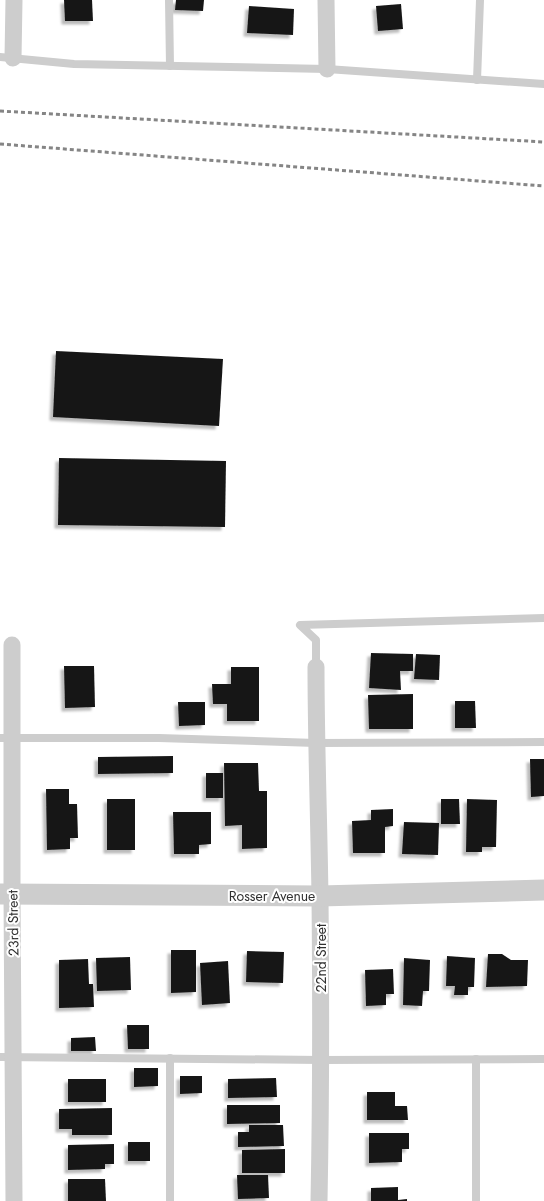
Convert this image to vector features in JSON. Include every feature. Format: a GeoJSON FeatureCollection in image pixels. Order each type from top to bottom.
{"type":"FeatureCollection","features":[{"type":"Feature","properties":{"kind":"street"},"geometry":{"type":"LineString","coordinates":[[7,58],[14,0]]}},
{"type":"Feature","properties":{"kind":"street"},"geometry":{"type":"LineString","coordinates":[[326,0],[326,68]]}},
{"type":"Feature","properties":{"kind":"street","name":"23rd Street"},"geometry":{"type":"LineString","coordinates":[[12,645],[6,738],[6,894],[7,1057],[14,1201]]}},
{"type":"Feature","properties":{"kind":"street","name":"22nd Street"},"geometry":{"type":"LineString","coordinates":[[316,667],[321,1060],[319,1201]]}},
{"type":"Feature","properties":{"kind":"street","name":"Rosser Avenue"},"geometry":{"type":"LineString","coordinates":[[6,894],[320,896],[544,890]]}},
{"type":"Feature","properties":{"kind":"lane"},"geometry":{"type":"LineString","coordinates":[[169,0],[170,66]]}},
{"type":"Feature","properties":{"kind":"lane"},"geometry":{"type":"LineString","coordinates":[[477,80],[480,0]]}},
{"type":"Feature","properties":{"kind":"lane"},"geometry":{"type":"LineString","coordinates":[[7,58],[74,64],[326,68],[544,84]]}},
{"type":"Feature","properties":{"kind":"lane"},"geometry":{"type":"LineString","coordinates":[[316,667],[316,640],[300,625],[544,618]]}},
{"type":"Feature","properties":{"kind":"lane"},"geometry":{"type":"LineString","coordinates":[[6,738],[159,738],[316,743],[544,742]]}},
{"type":"Feature","properties":{"kind":"lane"},"geometry":{"type":"LineString","coordinates":[[7,1057],[321,1060],[544,1059]]}},
{"type":"Feature","properties":{"kind":"lane"},"geometry":{"type":"LineString","coordinates":[[170,1058],[170,1201]]}},
{"type":"Feature","properties":{"kind":"lane"},"geometry":{"type":"LineString","coordinates":[[476,1059],[476,1201]]}},
{"type":"Feature","properties":{"kind":"building"},"geometry":{"type":"Polygon","coordinates":[[[64,0],[92,0],[93,21],[65,21],[64,0]]]}},
{"type":"Feature","properties":{"kind":"building"},"geometry":{"type":"Polygon","coordinates":[[[176,0],[204,0],[203,11],[175,10],[176,0]]]}},
{"type":"Feature","properties":{"kind":"building"},"geometry":{"type":"Polygon","coordinates":[[[401,4],[403,29],[378,31],[376,6],[401,4]]]}},
{"type":"Feature","properties":{"kind":"building"},"geometry":{"type":"Polygon","coordinates":[[[249,6],[294,9],[293,35],[247,33],[249,6]]]}},
{"type":"Feature","properties":{"kind":"building"},"geometry":{"type":"Polygon","coordinates":[[[56,351],[223,359],[219,426],[53,417],[56,351]]]}},
{"type":"Feature","properties":{"kind":"building"},"geometry":{"type":"Polygon","coordinates":[[[59,458],[226,461],[225,527],[58,525],[59,458]]]}},
{"type":"Feature","properties":{"kind":"building"},"geometry":{"type":"Polygon","coordinates":[[[371,653],[413,654],[413,671],[400,671],[401,690],[369,688],[371,653]]]}},
{"type":"Feature","properties":{"kind":"building"},"geometry":{"type":"Polygon","coordinates":[[[416,654],[440,655],[439,680],[414,679],[416,654]]]}},
{"type":"Feature","properties":{"kind":"building"},"geometry":{"type":"Polygon","coordinates":[[[64,666],[94,666],[95,707],[65,708],[64,666]]]}},
{"type":"Feature","properties":{"kind":"building"},"geometry":{"type":"Polygon","coordinates":[[[231,667],[259,667],[259,721],[227,721],[227,704],[213,704],[212,684],[231,684],[231,667]]]}},
{"type":"Feature","properties":{"kind":"building"},"geometry":{"type":"Polygon","coordinates":[[[413,694],[413,729],[369,729],[368,695],[413,694]]]}},
{"type":"Feature","properties":{"kind":"building"},"geometry":{"type":"Polygon","coordinates":[[[455,701],[475,701],[476,728],[455,728],[455,701]]]}},
{"type":"Feature","properties":{"kind":"building"},"geometry":{"type":"Polygon","coordinates":[[[178,702],[205,702],[205,725],[179,726],[178,702]]]}},
{"type":"Feature","properties":{"kind":"building"},"geometry":{"type":"Polygon","coordinates":[[[173,756],[173,773],[98,774],[98,757],[173,756]]]}},
{"type":"Feature","properties":{"kind":"building"},"geometry":{"type":"Polygon","coordinates":[[[530,759],[544,759],[544,796],[531,797],[530,759]]]}},
{"type":"Feature","properties":{"kind":"building"},"geometry":{"type":"Polygon","coordinates":[[[224,763],[258,763],[259,791],[267,791],[267,848],[242,849],[242,825],[225,826],[224,763]]]}},
{"type":"Feature","properties":{"kind":"building"},"geometry":{"type":"Polygon","coordinates":[[[206,773],[223,773],[223,798],[206,798],[206,773]]]}},
{"type":"Feature","properties":{"kind":"building"},"geometry":{"type":"Polygon","coordinates":[[[46,789],[69,789],[69,804],[77,804],[78,838],[70,838],[70,849],[47,850],[46,789]]]}},
{"type":"Feature","properties":{"kind":"building"},"geometry":{"type":"Polygon","coordinates":[[[107,799],[135,799],[135,850],[107,850],[107,799]]]}},
{"type":"Feature","properties":{"kind":"building"},"geometry":{"type":"Polygon","coordinates":[[[441,799],[459,799],[460,824],[441,824],[441,799]]]}},
{"type":"Feature","properties":{"kind":"building"},"geometry":{"type":"Polygon","coordinates":[[[467,799],[497,800],[496,847],[482,847],[482,852],[466,852],[467,799]]]}},
{"type":"Feature","properties":{"kind":"building"},"geometry":{"type":"Polygon","coordinates":[[[393,809],[393,826],[385,827],[385,853],[353,853],[352,821],[371,820],[371,810],[393,809]]]}},
{"type":"Feature","properties":{"kind":"building"},"geometry":{"type":"Polygon","coordinates":[[[173,812],[211,812],[211,844],[199,845],[199,854],[174,854],[173,812]]]}},
{"type":"Feature","properties":{"kind":"building"},"geometry":{"type":"Polygon","coordinates":[[[404,822],[439,823],[438,855],[402,854],[404,822]]]}},
{"type":"Feature","properties":{"kind":"building"},"geometry":{"type":"Polygon","coordinates":[[[171,950],[196,950],[196,992],[171,993],[171,950]]]}},
{"type":"Feature","properties":{"kind":"building"},"geometry":{"type":"Polygon","coordinates":[[[247,951],[284,952],[283,983],[246,982],[247,951]]]}},
{"type":"Feature","properties":{"kind":"building"},"geometry":{"type":"Polygon","coordinates":[[[488,954],[502,954],[511,960],[528,960],[527,986],[486,987],[488,954]]]}},
{"type":"Feature","properties":{"kind":"building"},"geometry":{"type":"Polygon","coordinates":[[[447,956],[475,958],[474,987],[468,987],[468,995],[454,995],[455,986],[446,986],[447,956]]]}},
{"type":"Feature","properties":{"kind":"building"},"geometry":{"type":"Polygon","coordinates":[[[130,957],[131,990],[97,991],[96,958],[130,957]]]}},
{"type":"Feature","properties":{"kind":"building"},"geometry":{"type":"Polygon","coordinates":[[[404,958],[430,960],[429,991],[423,991],[422,1006],[403,1005],[404,958]]]}},
{"type":"Feature","properties":{"kind":"building"},"geometry":{"type":"Polygon","coordinates":[[[88,959],[89,984],[93,984],[94,1007],[59,1008],[59,960],[88,959]]]}},
{"type":"Feature","properties":{"kind":"building"},"geometry":{"type":"Polygon","coordinates":[[[228,961],[230,1003],[202,1005],[200,963],[228,961]]]}},
{"type":"Feature","properties":{"kind":"building"},"geometry":{"type":"Polygon","coordinates":[[[393,969],[394,994],[386,994],[386,1005],[366,1006],[365,970],[393,969]]]}},
{"type":"Feature","properties":{"kind":"building"},"geometry":{"type":"Polygon","coordinates":[[[127,1025],[149,1025],[149,1049],[128,1049],[127,1025]]]}},
{"type":"Feature","properties":{"kind":"building"},"geometry":{"type":"Polygon","coordinates":[[[95,1037],[96,1051],[71,1051],[71,1038],[95,1037]]]}},
{"type":"Feature","properties":{"kind":"building"},"geometry":{"type":"Polygon","coordinates":[[[134,1068],[158,1068],[158,1086],[134,1087],[134,1068]]]}},
{"type":"Feature","properties":{"kind":"building"},"geometry":{"type":"Polygon","coordinates":[[[180,1076],[202,1076],[202,1093],[180,1094],[180,1076]]]}},
{"type":"Feature","properties":{"kind":"building"},"geometry":{"type":"Polygon","coordinates":[[[276,1078],[277,1097],[228,1098],[228,1079],[276,1078]]]}},
{"type":"Feature","properties":{"kind":"building"},"geometry":{"type":"Polygon","coordinates":[[[68,1079],[106,1079],[106,1102],[68,1102],[68,1079]]]}},
{"type":"Feature","properties":{"kind":"building"},"geometry":{"type":"Polygon","coordinates":[[[367,1092],[395,1092],[395,1106],[407,1106],[408,1120],[367,1120],[367,1092]]]}},
{"type":"Feature","properties":{"kind":"building"},"geometry":{"type":"Polygon","coordinates":[[[227,1105],[280,1105],[280,1123],[227,1124],[227,1105]]]}},
{"type":"Feature","properties":{"kind":"building"},"geometry":{"type":"Polygon","coordinates":[[[112,1108],[112,1135],[72,1135],[72,1129],[59,1129],[59,1109],[112,1108]]]}},
{"type":"Feature","properties":{"kind":"building"},"geometry":{"type":"Polygon","coordinates":[[[249,1125],[283,1125],[284,1146],[238,1147],[238,1132],[249,1132],[249,1125]]]}},
{"type":"Feature","properties":{"kind":"building"},"geometry":{"type":"Polygon","coordinates":[[[369,1133],[409,1133],[409,1149],[402,1149],[402,1162],[369,1163],[369,1133]]]}},
{"type":"Feature","properties":{"kind":"building"},"geometry":{"type":"Polygon","coordinates":[[[128,1142],[150,1142],[150,1161],[128,1161],[128,1142]]]}},
{"type":"Feature","properties":{"kind":"building"},"geometry":{"type":"Polygon","coordinates":[[[114,1144],[114,1164],[105,1164],[105,1169],[68,1170],[68,1145],[114,1144]]]}},
{"type":"Feature","properties":{"kind":"building"},"geometry":{"type":"Polygon","coordinates":[[[285,1149],[285,1173],[242,1173],[242,1150],[285,1149]]]}},
{"type":"Feature","properties":{"kind":"building"},"geometry":{"type":"Polygon","coordinates":[[[237,1175],[268,1175],[269,1198],[238,1199],[237,1175]]]}},
{"type":"Feature","properties":{"kind":"building"},"geometry":{"type":"Polygon","coordinates":[[[68,1179],[105,1179],[106,1201],[68,1201],[68,1179]]]}},
{"type":"Feature","properties":{"kind":"building"},"geometry":{"type":"Polygon","coordinates":[[[398,1187],[398,1200],[407,1199],[407,1201],[371,1201],[371,1188],[398,1187]]]}},
{"type":"Feature","properties":{"kind":"railway"},"geometry":{"type":"LineString","coordinates":[[0,111],[544,142]]}},
{"type":"Feature","properties":{"kind":"railway"},"geometry":{"type":"LineString","coordinates":[[0,144],[544,186]]}}]}
